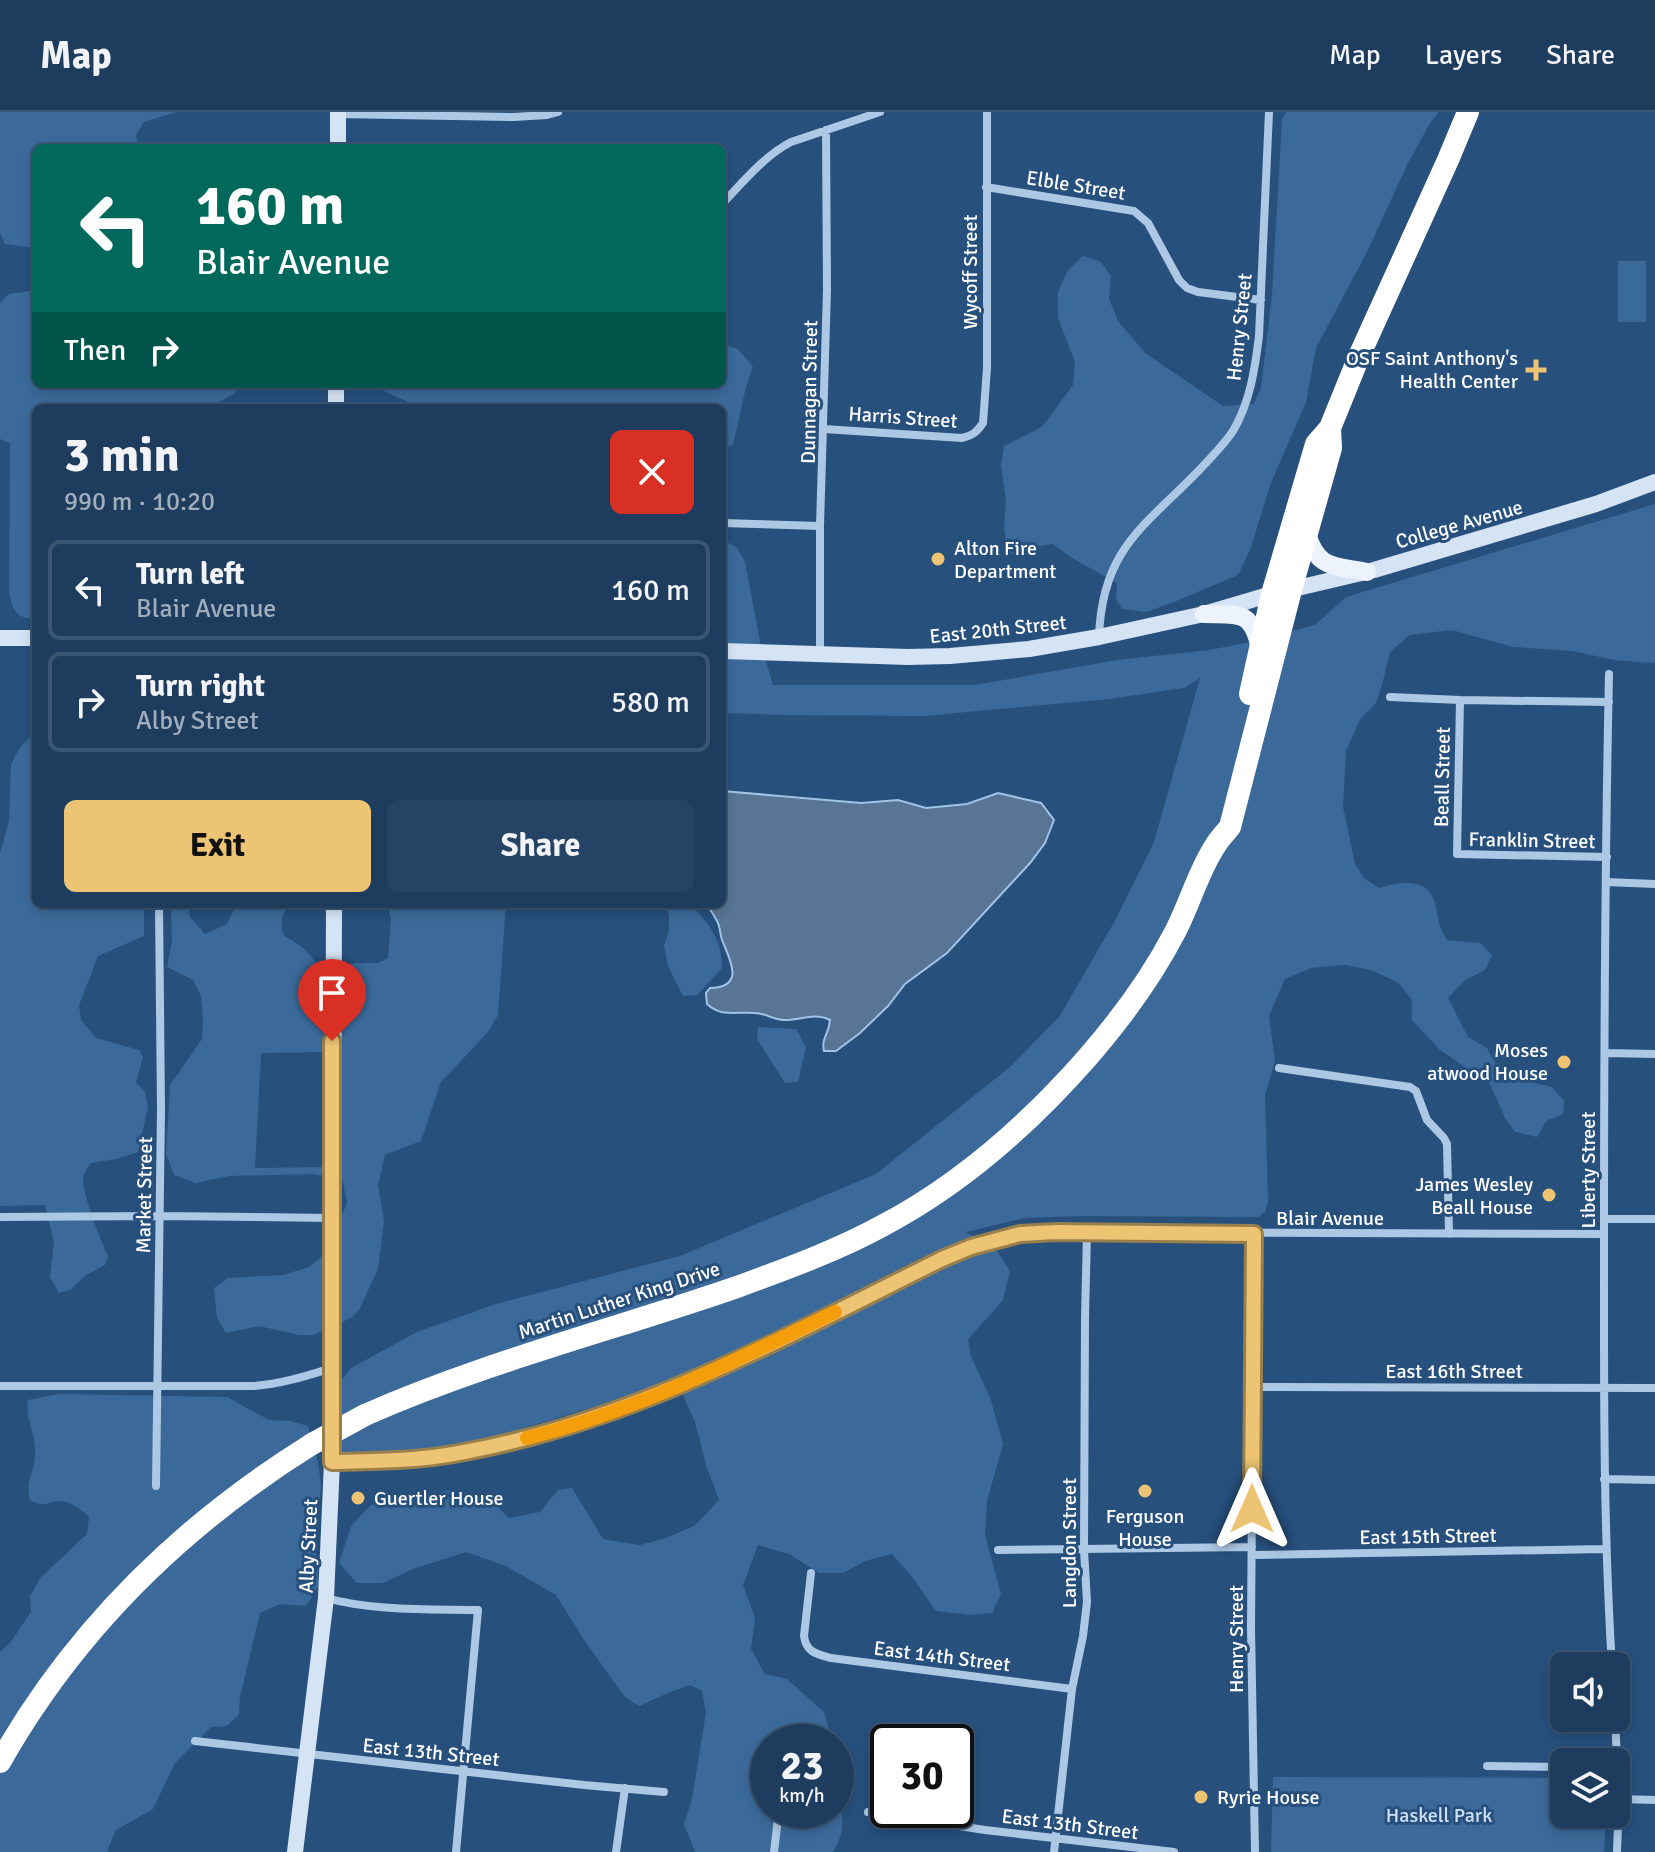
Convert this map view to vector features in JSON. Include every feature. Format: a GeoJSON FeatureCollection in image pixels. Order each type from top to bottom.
{"type":"FeatureCollection","features":[{"type":"Feature","properties":{"kind":"highway"},"geometry":{"type":"LineString","coordinates":[[1214,847],[1230,827],[1316,444],[1330,428],[1468,112]]}},
{"type":"Feature","properties":{"kind":"highway"},"geometry":{"type":"LineString","coordinates":[[1214,847],[1260,650],[1307,534],[1331,448],[1330,428]]}},
{"type":"Feature","properties":{"kind":"highway","name":"Martin Luther King Drive"},"geometry":{"type":"LineString","coordinates":[[0,1762],[57,1673],[137,1580],[240,1492],[312,1444],[365,1415],[437,1385],[760,1278],[845,1245],[919,1205],[977,1164],[1061,1086],[1097,1047],[1135,997],[1183,917],[1214,847]]}},
{"type":"Feature","properties":{"kind":"main road"},"geometry":{"type":"LineString","coordinates":[[1307,534],[1316,557],[1325,564],[1367,572]]}},
{"type":"Feature","properties":{"kind":"main road"},"geometry":{"type":"LineString","coordinates":[[1204,614],[1245,618],[1253,626],[1260,650]]}},
{"type":"Feature","properties":{"kind":"street"},"geometry":{"type":"LineString","coordinates":[[338,144],[338,113],[514,117],[558,112]]}},
{"type":"Feature","properties":{"kind":"street"},"geometry":{"type":"LineString","coordinates":[[726,200],[780,148],[880,112]]}},
{"type":"Feature","properties":{"kind":"street","name":"Wycoff Street"},"geometry":{"type":"LineString","coordinates":[[978,431],[985,415],[987,368],[987,112]]}},
{"type":"Feature","properties":{"kind":"street","name":"Henry Street"},"geometry":{"type":"LineString","coordinates":[[1099,637],[1102,600],[1125,545],[1221,447],[1240,418],[1246,402],[1255,367],[1261,300],[1269,112]]}},
{"type":"Feature","properties":{"kind":"street","name":"Dunnagan Street"},"geometry":{"type":"LineString","coordinates":[[820,654],[820,526],[827,290],[826,130]]}},
{"type":"Feature","properties":{"kind":"street","name":"Elble Street"},"geometry":{"type":"LineString","coordinates":[[986,187],[1134,211],[1148,223],[1179,280],[1187,288],[1261,300]]}},
{"type":"Feature","properties":{"kind":"street","name":"Harris Street"},"geometry":{"type":"LineString","coordinates":[[824,429],[962,438],[978,431]]}},
{"type":"Feature","properties":{"kind":"street","name":"College Avenue"},"geometry":{"type":"LineString","coordinates":[[1282,592],[1367,572],[1596,504],[1655,482]]}},
{"type":"Feature","properties":{"kind":"street"},"geometry":{"type":"LineString","coordinates":[[726,523],[820,526]]}},
{"type":"Feature","properties":{"kind":"street","name":"East 20th Street"},"geometry":{"type":"LineString","coordinates":[[726,651],[950,656],[1029,649],[1204,614],[1282,592]]}},
{"type":"Feature","properties":{"kind":"street"},"geometry":{"type":"LineString","coordinates":[[0,638],[32,638]]}},
{"type":"Feature","properties":{"kind":"street","name":"Liberty Street"},"geometry":{"type":"LineString","coordinates":[[1609,674],[1604,1479],[1611,1652]]}},
{"type":"Feature","properties":{"kind":"street"},"geometry":{"type":"LineString","coordinates":[[1390,697],[1609,702]]}},
{"type":"Feature","properties":{"kind":"street","name":"Beall Street"},"geometry":{"type":"LineString","coordinates":[[1457,854],[1460,700]]}},
{"type":"Feature","properties":{"kind":"street","name":"Franklin Street"},"geometry":{"type":"LineString","coordinates":[[1457,854],[1607,857]]}},
{"type":"Feature","properties":{"kind":"street"},"geometry":{"type":"LineString","coordinates":[[1606,882],[1655,884]]}},
{"type":"Feature","properties":{"kind":"street","name":"Market Street"},"geometry":{"type":"LineString","coordinates":[[156,1486],[161,1110],[159,908]]}},
{"type":"Feature","properties":{"kind":"street","name":"Alby Street"},"geometry":{"type":"LineString","coordinates":[[295,1852],[329,1558],[334,908]]}},
{"type":"Feature","properties":{"kind":"street"},"geometry":{"type":"LineString","coordinates":[[1605,1053],[1655,1054]]}},
{"type":"Feature","properties":{"kind":"street"},"geometry":{"type":"LineString","coordinates":[[1279,1068],[1410,1087],[1416,1091],[1427,1120],[1447,1144],[1449,1234]]}},
{"type":"Feature","properties":{"kind":"street"},"geometry":{"type":"LineString","coordinates":[[0,1217],[332,1218]]}},
{"type":"Feature","properties":{"kind":"street"},"geometry":{"type":"LineString","coordinates":[[1604,1219],[1655,1219]]}},
{"type":"Feature","properties":{"kind":"street","name":"Langdon Street"},"geometry":{"type":"LineString","coordinates":[[1054,1852],[1072,1689],[1087,1602],[1084,1550],[1087,1233]]}},
{"type":"Feature","properties":{"kind":"street","name":"Blair Avenue"},"geometry":{"type":"LineString","coordinates":[[332,1462],[428,1458],[549,1432],[644,1400],[729,1364],[971,1247],[1020,1234],[1604,1234]]}},
{"type":"Feature","properties":{"kind":"street","name":"Henry Street"},"geometry":{"type":"LineString","coordinates":[[1254,1234],[1252,1551],[1255,1852]]}},
{"type":"Feature","properties":{"kind":"street"},"geometry":{"type":"LineString","coordinates":[[0,1386],[273,1384],[332,1368]]}},
{"type":"Feature","properties":{"kind":"street","name":"East 16th Street"},"geometry":{"type":"LineString","coordinates":[[1253,1387],[1655,1388]]}},
{"type":"Feature","properties":{"kind":"street"},"geometry":{"type":"LineString","coordinates":[[1604,1479],[1655,1480]]}},
{"type":"Feature","properties":{"kind":"street","name":"East 15th Street"},"geometry":{"type":"LineString","coordinates":[[998,1550],[1605,1549]]}},
{"type":"Feature","properties":{"kind":"street","name":"East 14th Street"},"geometry":{"type":"LineString","coordinates":[[811,1573],[804,1636],[805,1644],[815,1654],[1072,1689]]}},
{"type":"Feature","properties":{"kind":"street"},"geometry":{"type":"LineString","coordinates":[[326,1598],[376,1606],[478,1610],[456,1852]]}},
{"type":"Feature","properties":{"kind":"street","name":"East 13th Street"},"geometry":{"type":"LineString","coordinates":[[195,1741],[664,1792]]}},
{"type":"Feature","properties":{"kind":"street"},"geometry":{"type":"LineString","coordinates":[[1487,1766],[1550,1767]]}},
{"type":"Feature","properties":{"kind":"street"},"geometry":{"type":"LineString","coordinates":[[616,1852],[625,1788]]}},
{"type":"Feature","properties":{"kind":"street"},"geometry":{"type":"LineString","coordinates":[[1630,1799],[1655,1800]]}},
{"type":"Feature","properties":{"kind":"street","name":"East 13th Street"},"geometry":{"type":"LineString","coordinates":[[868,1812],[1055,1839],[1174,1852]]}},
{"type":"Feature","properties":{"kind":"street"},"geometry":{"type":"LineString","coordinates":[[774,1852],[777,1828]]}},
{"type":"Feature","properties":{"kind":"street"},"geometry":{"type":"LineString","coordinates":[[1617,1852],[1618,1828]]}},
{"type":"Feature","properties":{"kind":"green space"},"geometry":{"type":"Polygon","coordinates":[[[0,112],[176,112],[144,122],[136,135],[137,144],[32,144],[32,247],[5,244],[0,232],[0,112]]]}},
{"type":"Feature","properties":{"kind":"green space"},"geometry":{"type":"Polygon","coordinates":[[[1287,112],[1439,112],[1407,165],[1367,252],[1316,348],[1306,402],[1271,483],[1250,550],[1238,575],[1146,612],[1122,609],[1116,599],[1117,583],[1053,544],[1039,546],[1019,558],[1008,551],[1001,465],[1004,446],[1042,427],[1073,385],[1075,362],[1058,318],[1058,292],[1068,270],[1083,256],[1101,262],[1111,276],[1109,299],[1118,321],[1145,353],[1223,406],[1254,404],[1261,388],[1272,295],[1282,119],[1287,112]]]}},
{"type":"Feature","properties":{"kind":"green space"},"geometry":{"type":"Polygon","coordinates":[[[1618,261],[1646,261],[1646,322],[1618,322],[1618,261]]]}},
{"type":"Feature","properties":{"kind":"green space"},"geometry":{"type":"Polygon","coordinates":[[[32,291],[32,388],[237,388],[235,393],[215,404],[32,404],[32,618],[16,612],[9,592],[10,443],[0,439],[0,303],[9,294],[32,291]]]}},
{"type":"Feature","properties":{"kind":"green space"},"geometry":{"type":"Polygon","coordinates":[[[726,345],[738,349],[753,367],[733,445],[726,447],[726,404],[410,404],[375,388],[726,388],[726,345]]]}},
{"type":"Feature","properties":{"kind":"green space"},"geometry":{"type":"Polygon","coordinates":[[[1655,504],[1653,663],[1614,660],[1573,651],[1513,647],[1452,630],[1410,635],[1390,652],[1376,703],[1360,719],[1346,751],[1343,807],[1355,864],[1364,878],[1379,888],[1412,883],[1426,888],[1435,903],[1447,940],[1480,943],[1492,955],[1485,970],[1465,980],[1448,998],[1468,1037],[1487,1048],[1498,1068],[1518,1079],[1552,1087],[1564,1101],[1563,1114],[1546,1121],[1537,1137],[1515,1132],[1505,1118],[1490,1084],[1440,1050],[1412,1020],[1412,1000],[1399,983],[1371,970],[1345,965],[1311,968],[1285,979],[1269,1016],[1275,1062],[1265,1095],[1268,1201],[1265,1212],[1258,1217],[1024,1218],[966,1232],[997,1251],[1010,1271],[1003,1300],[968,1339],[971,1357],[990,1397],[1003,1444],[987,1501],[985,1535],[1001,1594],[992,1613],[971,1615],[936,1611],[892,1554],[865,1561],[843,1573],[819,1573],[789,1554],[758,1545],[743,1585],[755,1618],[751,1649],[765,1674],[787,1679],[824,1712],[827,1724],[750,1724],[750,1828],[841,1828],[840,1838],[833,1852],[695,1852],[684,1824],[692,1799],[706,1712],[702,1691],[690,1685],[639,1706],[625,1697],[556,1595],[506,1566],[466,1552],[413,1569],[383,1583],[357,1583],[339,1563],[351,1526],[371,1505],[407,1504],[449,1490],[486,1495],[509,1518],[540,1512],[558,1490],[572,1488],[603,1539],[640,1545],[694,1526],[719,1500],[695,1422],[677,1382],[488,1439],[411,1452],[354,1457],[339,1454],[341,1381],[351,1368],[417,1332],[496,1304],[680,1256],[876,1174],[1010,1067],[1059,1017],[1116,919],[1154,842],[1200,678],[1184,688],[1109,699],[924,716],[726,713],[726,541],[737,548],[745,562],[760,642],[773,685],[975,685],[1117,660],[1209,650],[1315,625],[1346,597],[1655,504]]]}},
{"type":"Feature","properties":{"kind":"green space"},"geometry":{"type":"Polygon","coordinates":[[[32,734],[32,908],[144,908],[144,936],[98,956],[79,1005],[81,1020],[96,1038],[139,1050],[143,1057],[136,1082],[145,1092],[148,1107],[138,1152],[91,1163],[84,1176],[89,1206],[108,1256],[105,1265],[86,1275],[70,1290],[59,1293],[50,1277],[54,1242],[45,1205],[0,1206],[0,853],[9,821],[11,764],[32,734]]]}},
{"type":"Feature","properties":{"kind":"green space"},"geometry":{"type":"Polygon","coordinates":[[[171,908],[189,908],[190,917],[205,934],[227,924],[235,908],[289,908],[282,918],[284,936],[304,949],[319,968],[378,963],[388,958],[391,919],[388,908],[506,908],[498,1015],[488,1032],[441,1082],[421,1141],[385,1155],[378,1185],[384,1221],[378,1269],[359,1310],[351,1318],[313,1335],[299,1335],[259,1326],[226,1333],[217,1318],[214,1288],[228,1278],[283,1275],[309,1267],[327,1252],[347,1203],[342,1178],[313,1174],[229,1176],[196,1183],[174,1175],[166,1154],[170,1085],[202,1039],[203,1019],[201,996],[193,980],[167,967],[172,941],[171,908]],[[326,1052],[261,1053],[255,1168],[328,1167],[326,1052]]]}},
{"type":"Feature","properties":{"kind":"green space"},"geometry":{"type":"Polygon","coordinates":[[[668,908],[694,908],[717,941],[722,968],[697,995],[683,996],[668,966],[664,945],[669,919],[668,908]]]}},
{"type":"Feature","properties":{"kind":"green space"},"geometry":{"type":"Polygon","coordinates":[[[758,1027],[796,1029],[806,1047],[798,1082],[785,1083],[757,1039],[758,1027]]]}},
{"type":"Feature","properties":{"kind":"green space"},"geometry":{"type":"Polygon","coordinates":[[[59,1394],[227,1397],[269,1420],[308,1426],[321,1485],[316,1552],[319,1585],[306,1606],[280,1604],[260,1613],[240,1697],[239,1714],[227,1726],[211,1727],[175,1763],[153,1809],[116,1830],[108,1852],[0,1852],[0,1652],[31,1612],[30,1596],[41,1577],[87,1534],[89,1517],[76,1507],[61,1501],[43,1504],[30,1500],[35,1449],[28,1400],[59,1394]]]}},
{"type":"Feature","properties":{"kind":"green space","name":"Haskell Park"},"geometry":{"type":"Polygon","coordinates":[[[1273,1777],[1550,1778],[1550,1828],[1605,1828],[1604,1852],[1271,1852],[1273,1777]]]}},
{"type":"Feature","properties":{"kind":"shaded area"},"geometry":{"type":"Polygon","coordinates":[[[726,791],[861,803],[898,800],[926,808],[967,804],[998,793],[1041,803],[1054,820],[1045,843],[1030,863],[947,953],[905,984],[888,1006],[836,1051],[824,1051],[830,1020],[813,1016],[782,1020],[759,1013],[718,1011],[707,1004],[706,993],[710,988],[728,983],[732,978],[729,956],[709,908],[726,908],[726,791]]]}},
{"type":"Feature","properties":{"kind":"slow traffic"},"geometry":{"type":"LineString","coordinates":[[527,1438],[674,1388],[835,1312]]}},
{"type":"Feature","properties":{"kind":"place","name":"OSF Saint Anthony's Health Center"},"geometry":{"type":"Point","coordinates":[1536,370]}},
{"type":"Feature","properties":{"kind":"place","name":"Alton Fire Department"},"geometry":{"type":"Point","coordinates":[938,559]}},
{"type":"Feature","properties":{"kind":"place","name":"Moses atwood House"},"geometry":{"type":"Point","coordinates":[1564,1062]}},
{"type":"Feature","properties":{"kind":"place","name":"James Wesley Beall House"},"geometry":{"type":"Point","coordinates":[1549,1195]}},
{"type":"Feature","properties":{"kind":"place","name":"Ferguson House"},"geometry":{"type":"Point","coordinates":[1145,1491]}},
{"type":"Feature","properties":{"kind":"place","name":"Guertler House"},"geometry":{"type":"Point","coordinates":[358,1498]}},
{"type":"Feature","properties":{"kind":"place","name":"Ryrie House"},"geometry":{"type":"Point","coordinates":[1201,1797]}},
{"type":"Feature","properties":{"kind":"route"},"geometry":{"type":"LineString","coordinates":[[332,1041],[332,1462],[457,1454],[584,1421],[644,1400],[729,1364],[942,1259],[993,1240],[1020,1234],[1056,1232],[1254,1234],[1252,1509]]}}]}
